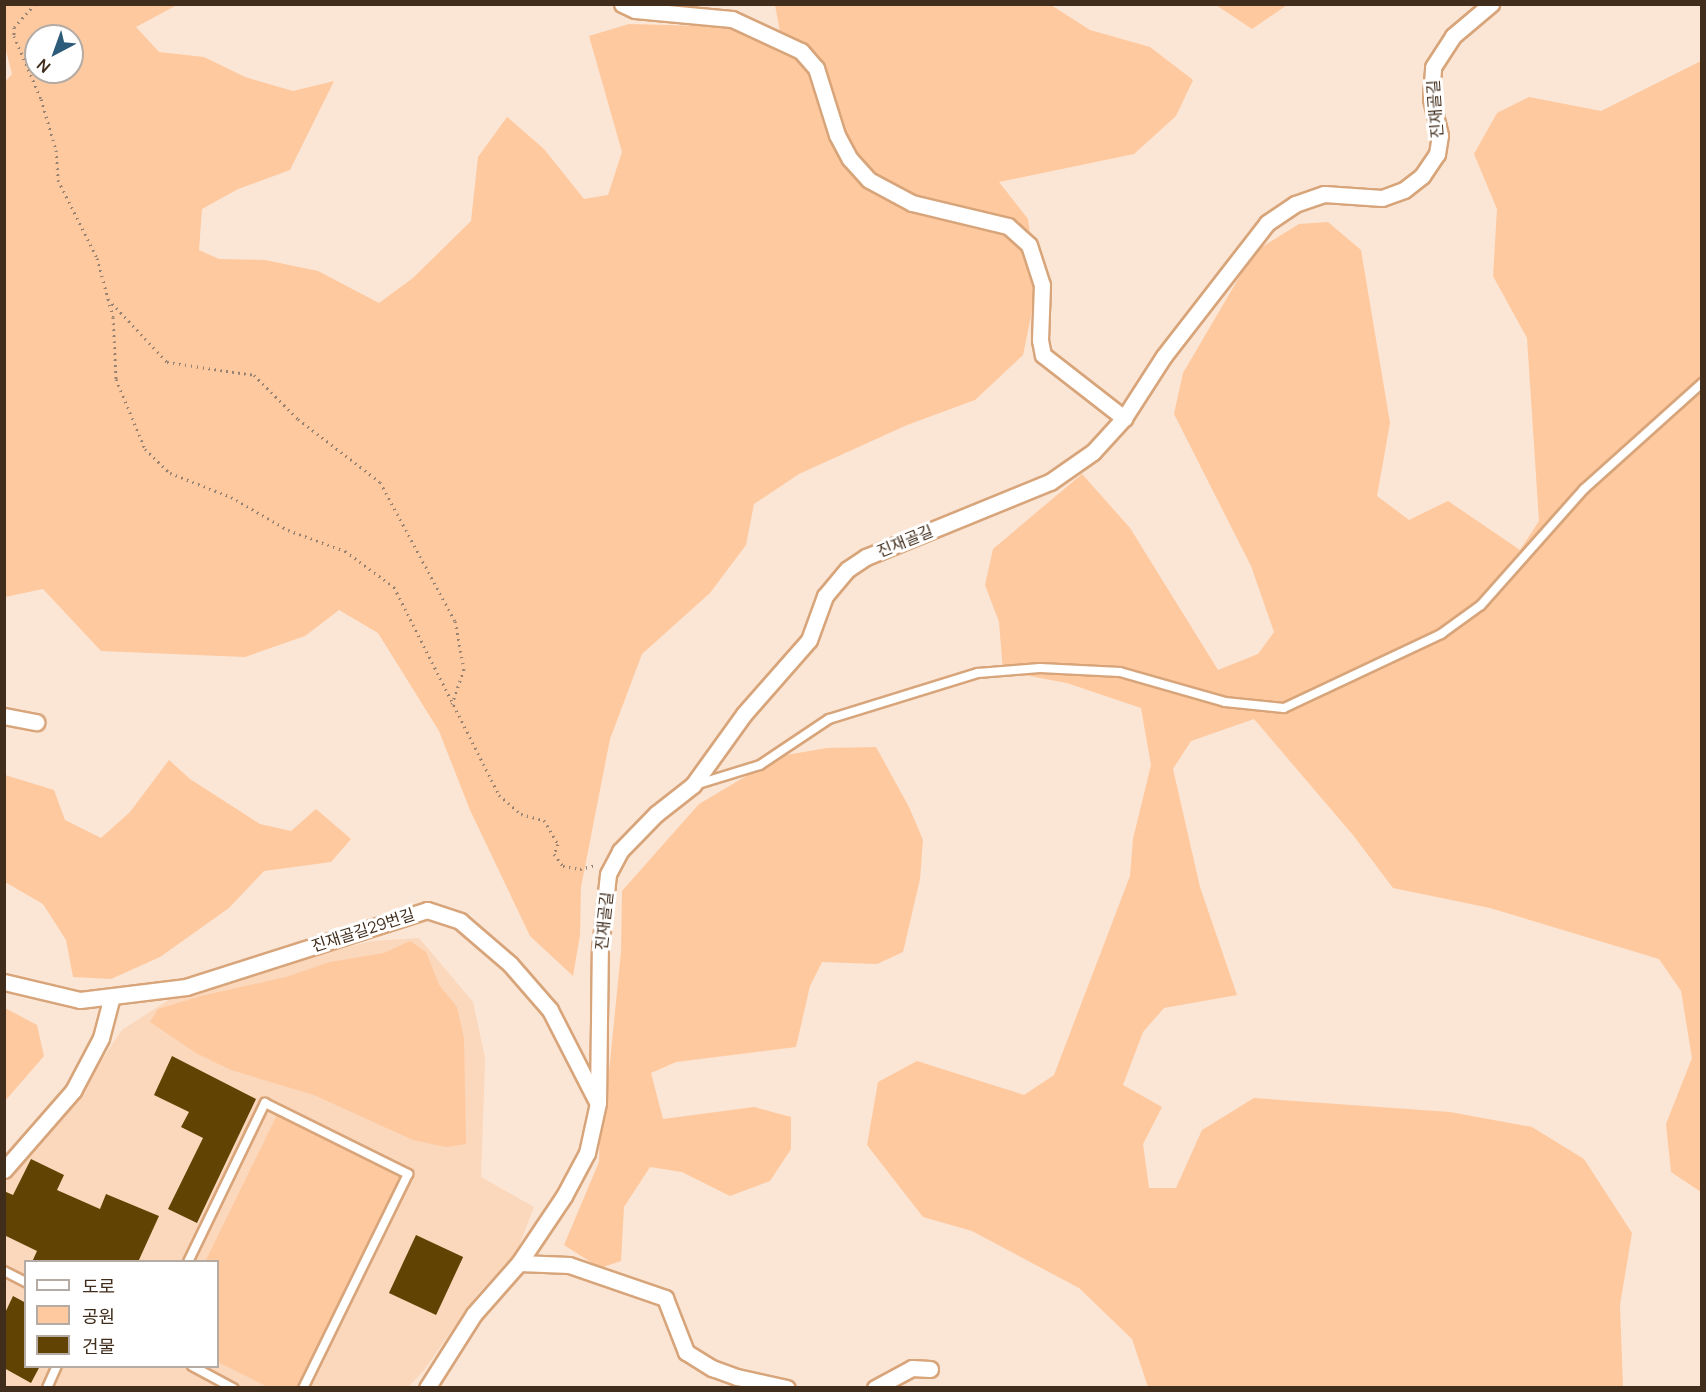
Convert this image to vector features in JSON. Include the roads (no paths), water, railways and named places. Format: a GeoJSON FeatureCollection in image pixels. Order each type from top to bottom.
{"type":"FeatureCollection","features":[{"type":"Feature","properties":{"kind":"street"},"geometry":{"type":"LineString","coordinates":[[622,4],[635,10],[732,19],[801,51],[816,68],[837,135],[849,159],[869,180],[912,203],[1008,226],[1029,245],[1042,285],[1043,355],[1124,418]]}},
{"type":"Feature","properties":{"kind":"street","name":"진재골길"},"geometry":{"type":"LineString","coordinates":[[427,1388],[474,1314],[519,1263],[564,1196],[587,1153],[598,1103],[600,949],[610,869],[632,837],[693,785],[744,714],[809,640],[825,596],[848,569],[866,557],[1050,482],[1093,452],[1124,418],[1164,356],[1267,223],[1295,204],[1324,194],[1382,198],[1404,190],[1422,176],[1437,154],[1440,135],[1431,98],[1433,67],[1453,36],[1491,4]]}},
{"type":"Feature","properties":{"kind":"street"},"geometry":{"type":"LineString","coordinates":[[4,716],[36,722]]}},
{"type":"Feature","properties":{"kind":"street","name":"진재골길29번길"},"geometry":{"type":"LineString","coordinates":[[4,982],[80,1000],[186,987],[427,910],[460,921],[510,964],[550,1010],[598,1103]]}},
{"type":"Feature","properties":{"kind":"street"},"geometry":{"type":"LineString","coordinates":[[4,1170],[73,1091],[101,1038],[112,996]]}},
{"type":"Feature","properties":{"kind":"street"},"geometry":{"type":"LineString","coordinates":[[519,1263],[569,1265],[665,1298],[687,1352],[712,1368],[737,1377],[787,1388]]}},
{"type":"Feature","properties":{"kind":"street"},"geometry":{"type":"LineString","coordinates":[[875,1388],[912,1368],[930,1369]]}},
{"type":"Feature","properties":{"kind":"lane"},"geometry":{"type":"LineString","coordinates":[[693,785],[760,765],[829,719],[978,673],[1040,668],[1120,672],[1225,702],[1284,708],[1441,634],[1481,605],[1584,489],[1701,383]]}},
{"type":"Feature","properties":{"kind":"lane"},"geometry":{"type":"LineString","coordinates":[[189,1260],[266,1103],[408,1174],[303,1388]]}},
{"type":"Feature","properties":{"kind":"lane"},"geometry":{"type":"LineString","coordinates":[[4,1271],[24,1281]]}},
{"type":"Feature","properties":{"kind":"lane"},"geometry":{"type":"LineString","coordinates":[[47,1388],[56,1368]]}},
{"type":"Feature","properties":{"kind":"lane"},"geometry":{"type":"LineString","coordinates":[[196,1368],[233,1388]]}}]}
